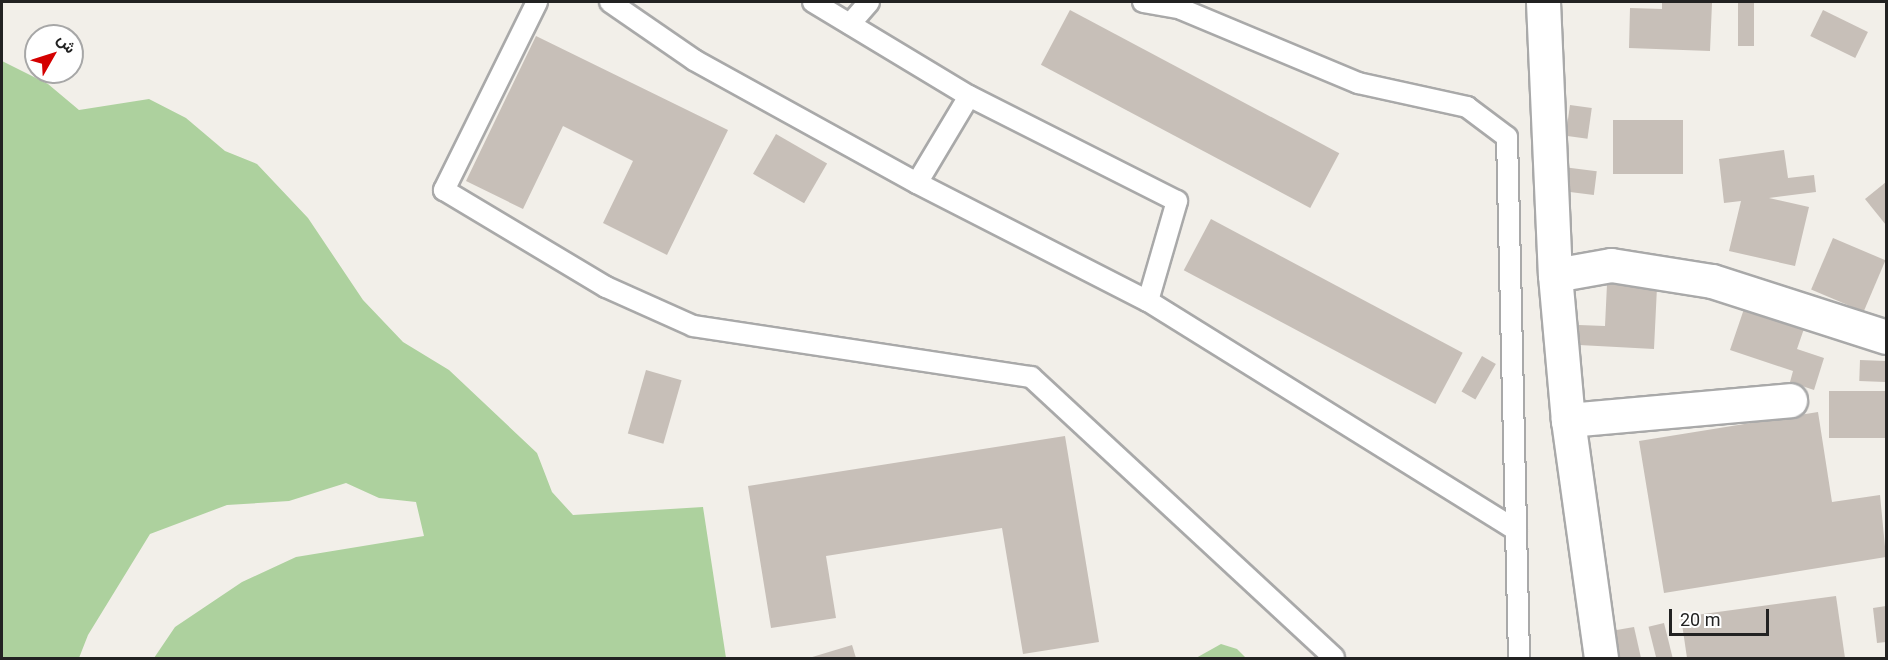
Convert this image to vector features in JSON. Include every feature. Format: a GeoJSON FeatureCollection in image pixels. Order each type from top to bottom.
{"type":"FeatureCollection","features":[{"type":"Feature","properties":{"kind":"street"},"geometry":{"type":"LineString","coordinates":[[1544,2],[1555,275],[1568,420],[1601,658]]}},
{"type":"Feature","properties":{"kind":"street"},"geometry":{"type":"LineString","coordinates":[[1555,275],[1611,265],[1712,281],[1887,337]]}},
{"type":"Feature","properties":{"kind":"street"},"geometry":{"type":"LineString","coordinates":[[1568,420],[1790,400]]}},
{"type":"Feature","properties":{"kind":"lane"},"geometry":{"type":"LineString","coordinates":[[537,2],[444,190],[606,287],[693,326],[1031,377],[1334,658]]}},
{"type":"Feature","properties":{"kind":"lane"},"geometry":{"type":"LineString","coordinates":[[610,2],[694,60],[917,183],[1148,301],[1516,530]]}},
{"type":"Feature","properties":{"kind":"lane"},"geometry":{"type":"LineString","coordinates":[[813,2],[969,96],[1177,201],[1148,301]]}},
{"type":"Feature","properties":{"kind":"lane"},"geometry":{"type":"LineString","coordinates":[[850,24],[869,2]]}},
{"type":"Feature","properties":{"kind":"lane"},"geometry":{"type":"LineString","coordinates":[[1143,2],[1181,9],[1358,83],[1467,107],[1507,137],[1519,658]]}},
{"type":"Feature","properties":{"kind":"lane"},"geometry":{"type":"LineString","coordinates":[[917,183],[969,96]]}},
{"type":"Feature","properties":{"kind":"green space"},"geometry":{"type":"Polygon","coordinates":[[[2,61],[24,72],[24,84],[48,84],[79,110],[149,99],[186,118],[225,151],[257,164],[308,218],[363,300],[403,342],[449,370],[537,453],[552,492],[573,515],[703,507],[726,658],[154,658],[175,627],[242,582],[296,557],[424,536],[416,502],[379,498],[346,483],[289,501],[227,505],[150,534],[88,635],[79,658],[2,658],[2,61]]]}},
{"type":"Feature","properties":{"kind":"green space"},"geometry":{"type":"Polygon","coordinates":[[[1221,644],[1237,649],[1246,658],[1196,658],[1221,644]]]}},
{"type":"Feature","properties":{"kind":"building"},"geometry":{"type":"Polygon","coordinates":[[[1662,2],[1712,3],[1710,51],[1629,48],[1630,8],[1662,9],[1662,2]]]}},
{"type":"Feature","properties":{"kind":"building"},"geometry":{"type":"Polygon","coordinates":[[[1738,2],[1754,2],[1754,46],[1738,46],[1738,2]]]}},
{"type":"Feature","properties":{"kind":"building"},"geometry":{"type":"Polygon","coordinates":[[[1070,10],[1339,153],[1310,208],[1041,65],[1070,10]]]}},
{"type":"Feature","properties":{"kind":"building"},"geometry":{"type":"Polygon","coordinates":[[[1823,10],[1868,32],[1855,58],[1810,36],[1823,10]]]}},
{"type":"Feature","properties":{"kind":"building"},"geometry":{"type":"Polygon","coordinates":[[[536,36],[728,130],[667,255],[603,223],[633,161],[563,126],[523,209],[466,181],[536,36]]]}},
{"type":"Feature","properties":{"kind":"building"},"geometry":{"type":"Polygon","coordinates":[[[1570,105],[1592,108],[1587,139],[1566,136],[1570,105]]]}},
{"type":"Feature","properties":{"kind":"building"},"geometry":{"type":"Polygon","coordinates":[[[1613,120],[1683,120],[1683,174],[1613,174],[1613,120]]]}},
{"type":"Feature","properties":{"kind":"building"},"geometry":{"type":"Polygon","coordinates":[[[776,134],[827,164],[804,203],[753,174],[776,134]]]}},
{"type":"Feature","properties":{"kind":"building"},"geometry":{"type":"Polygon","coordinates":[[[1784,150],[1788,178],[1814,175],[1816,192],[1769,198],[1809,207],[1795,266],[1729,251],[1741,201],[1724,203],[1719,159],[1784,150]]]}},
{"type":"Feature","properties":{"kind":"building"},"geometry":{"type":"Polygon","coordinates":[[[1563,167],[1597,171],[1594,195],[1560,191],[1563,167]]]}},
{"type":"Feature","properties":{"kind":"building"},"geometry":{"type":"Polygon","coordinates":[[[1886,182],[1886,225],[1865,199],[1886,182]]]}},
{"type":"Feature","properties":{"kind":"building"},"geometry":{"type":"Polygon","coordinates":[[[1211,219],[1463,353],[1435,404],[1184,270],[1211,219]]]}},
{"type":"Feature","properties":{"kind":"building"},"geometry":{"type":"Polygon","coordinates":[[[1833,238],[1885,260],[1864,312],[1811,290],[1833,238]]]}},
{"type":"Feature","properties":{"kind":"building"},"geometry":{"type":"Polygon","coordinates":[[[1607,284],[1657,287],[1654,349],[1579,345],[1579,325],[1605,326],[1607,284]]]}},
{"type":"Feature","properties":{"kind":"building"},"geometry":{"type":"Polygon","coordinates":[[[1746,303],[1806,323],[1797,349],[1824,358],[1814,390],[1790,382],[1793,371],[1730,350],[1746,303]]]}},
{"type":"Feature","properties":{"kind":"building"},"geometry":{"type":"Polygon","coordinates":[[[1482,356],[1496,364],[1475,400],[1462,392],[1482,356]]]}},
{"type":"Feature","properties":{"kind":"building"},"geometry":{"type":"Polygon","coordinates":[[[1860,360],[1886,361],[1885,382],[1859,381],[1860,360]]]}},
{"type":"Feature","properties":{"kind":"building"},"geometry":{"type":"Polygon","coordinates":[[[646,370],[682,380],[663,444],[628,433],[646,370]]]}},
{"type":"Feature","properties":{"kind":"building"},"geometry":{"type":"Polygon","coordinates":[[[1829,391],[1886,391],[1886,438],[1829,438],[1829,391]]]}},
{"type":"Feature","properties":{"kind":"building"},"geometry":{"type":"Polygon","coordinates":[[[1818,412],[1832,502],[1880,495],[1886,557],[1664,593],[1639,441],[1818,412]]]}},
{"type":"Feature","properties":{"kind":"building"},"geometry":{"type":"Polygon","coordinates":[[[1065,436],[1099,642],[1023,654],[1002,528],[826,556],[836,618],[771,628],[748,486],[1065,436]]]}},
{"type":"Feature","properties":{"kind":"building"},"geometry":{"type":"Polygon","coordinates":[[[1836,596],[1845,658],[1687,658],[1681,617],[1836,596]]]}},
{"type":"Feature","properties":{"kind":"building"},"geometry":{"type":"Polygon","coordinates":[[[1886,606],[1886,642],[1877,643],[1873,608],[1886,606]]]}},
{"type":"Feature","properties":{"kind":"building"},"geometry":{"type":"Polygon","coordinates":[[[1664,623],[1673,658],[1656,658],[1648,627],[1664,623]]]}},
{"type":"Feature","properties":{"kind":"building"},"geometry":{"type":"Polygon","coordinates":[[[1634,627],[1641,658],[1617,658],[1611,631],[1634,627]]]}},
{"type":"Feature","properties":{"kind":"building"},"geometry":{"type":"Polygon","coordinates":[[[852,645],[856,658],[809,658],[852,645]]]}}]}
